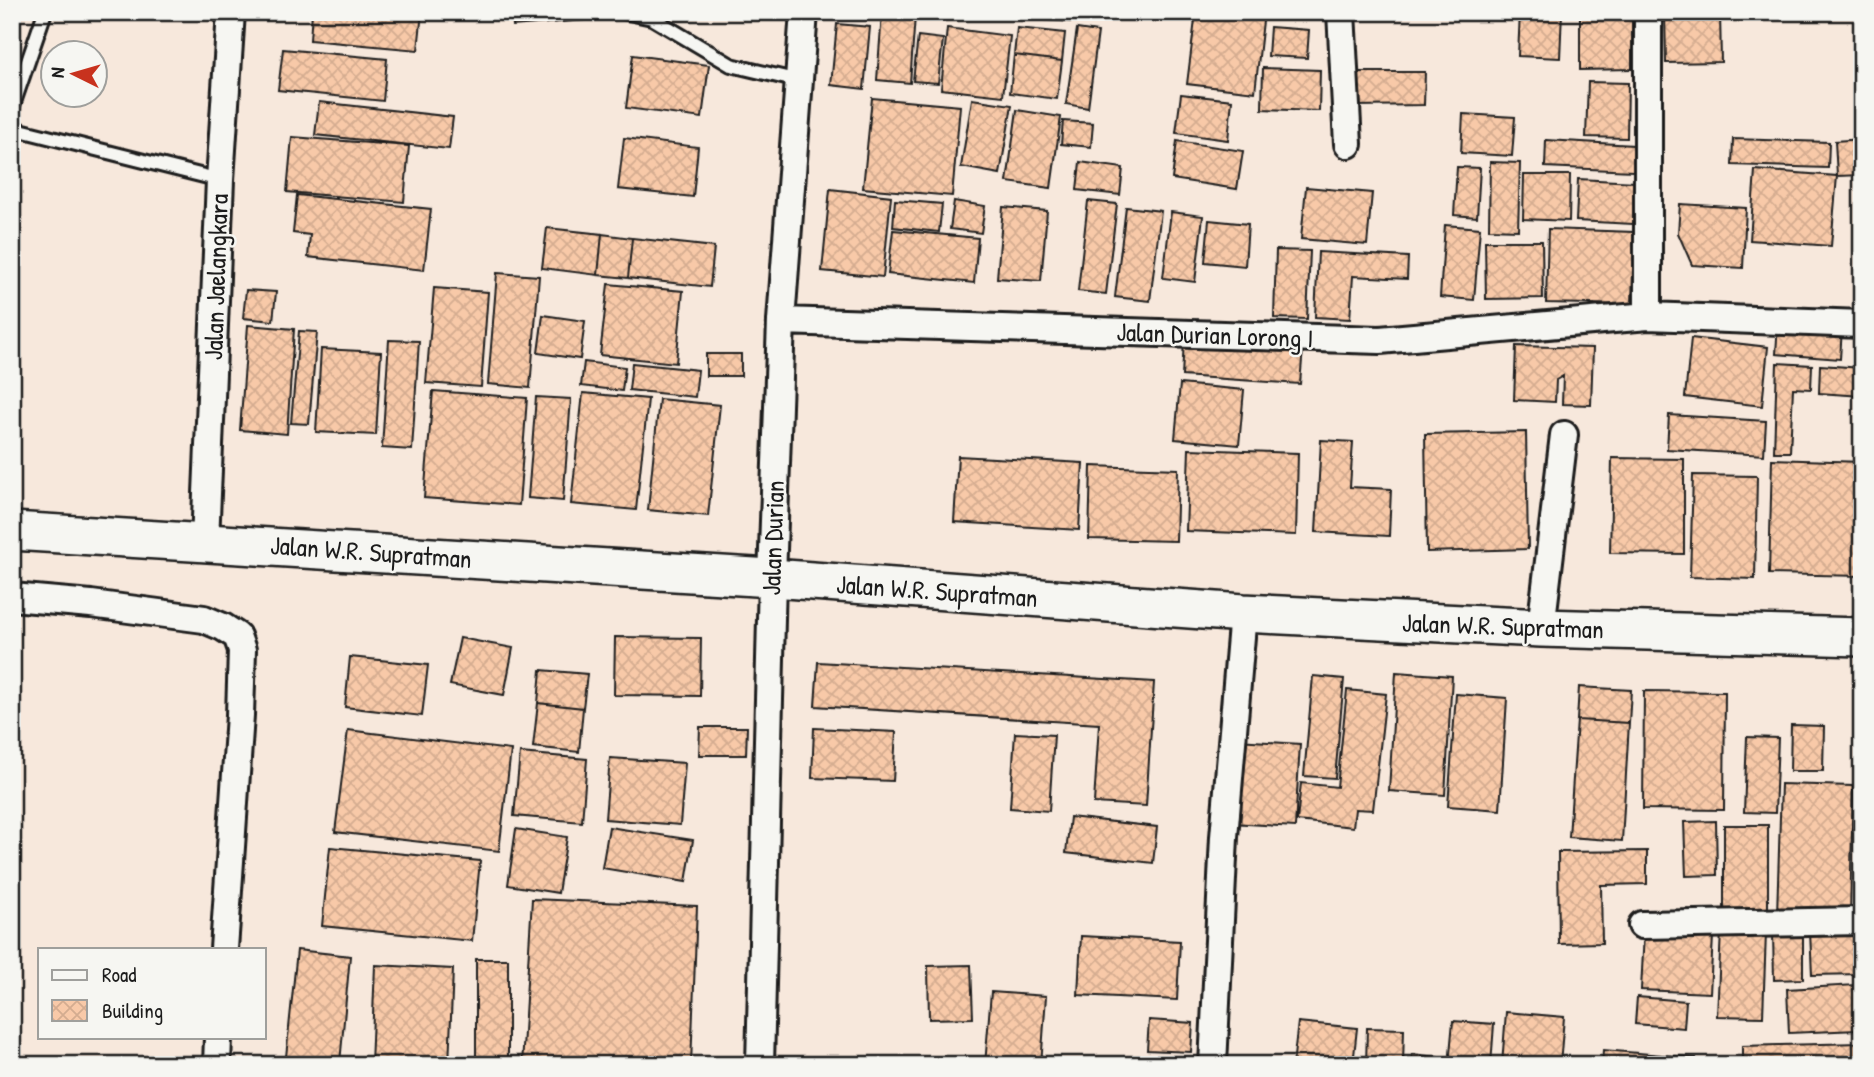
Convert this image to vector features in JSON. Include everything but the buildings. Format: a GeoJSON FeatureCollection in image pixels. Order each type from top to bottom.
{"type":"FeatureCollection","features":[{"type":"Feature","properties":{"kind":"street","name":"Jalan Jaelangkara"},"geometry":{"type":"LineString","coordinates":[[205,542],[230,12]]}},
{"type":"Feature","properties":{"kind":"street","name":"Jalan Durian"},"geometry":{"type":"LineString","coordinates":[[760,1065],[781,321],[804,12]]}},
{"type":"Feature","properties":{"kind":"street"},"geometry":{"type":"LineString","coordinates":[[1340,12],[1348,144]]}},
{"type":"Feature","properties":{"kind":"street"},"geometry":{"type":"LineString","coordinates":[[1648,12],[1648,316]]}},
{"type":"Feature","properties":{"kind":"street","name":"Jalan Durian Lorong I"},"geometry":{"type":"LineString","coordinates":[[781,321],[1380,340],[1648,316],[1862,324]]}},
{"type":"Feature","properties":{"kind":"street"},"geometry":{"type":"LineString","coordinates":[[1541,628],[1564,435]]}},
{"type":"Feature","properties":{"kind":"street","name":"Jalan W.R. Supratman"},"geometry":{"type":"LineString","coordinates":[[12,531],[772,578],[1242,613],[1541,628],[1862,637]]}},
{"type":"Feature","properties":{"kind":"street"},"geometry":{"type":"LineString","coordinates":[[12,597],[91,604],[204,620],[237,636],[242,650],[240,715],[224,948]]}},
{"type":"Feature","properties":{"kind":"street"},"geometry":{"type":"LineString","coordinates":[[1213,1065],[1224,837],[1242,613]]}},
{"type":"Feature","properties":{"kind":"street"},"geometry":{"type":"LineString","coordinates":[[1642,925],[1862,921]]}},
{"type":"Feature","properties":{"kind":"street"},"geometry":{"type":"LineString","coordinates":[[216,1065],[218,1038]]}},
{"type":"Feature","properties":{"kind":"lane"},"geometry":{"type":"LineString","coordinates":[[12,108],[46,12]]}},
{"type":"Feature","properties":{"kind":"lane"},"geometry":{"type":"LineString","coordinates":[[624,12],[653,18],[731,65],[799,81]]}},
{"type":"Feature","properties":{"kind":"lane"},"geometry":{"type":"LineString","coordinates":[[12,128],[220,180]]}}]}
